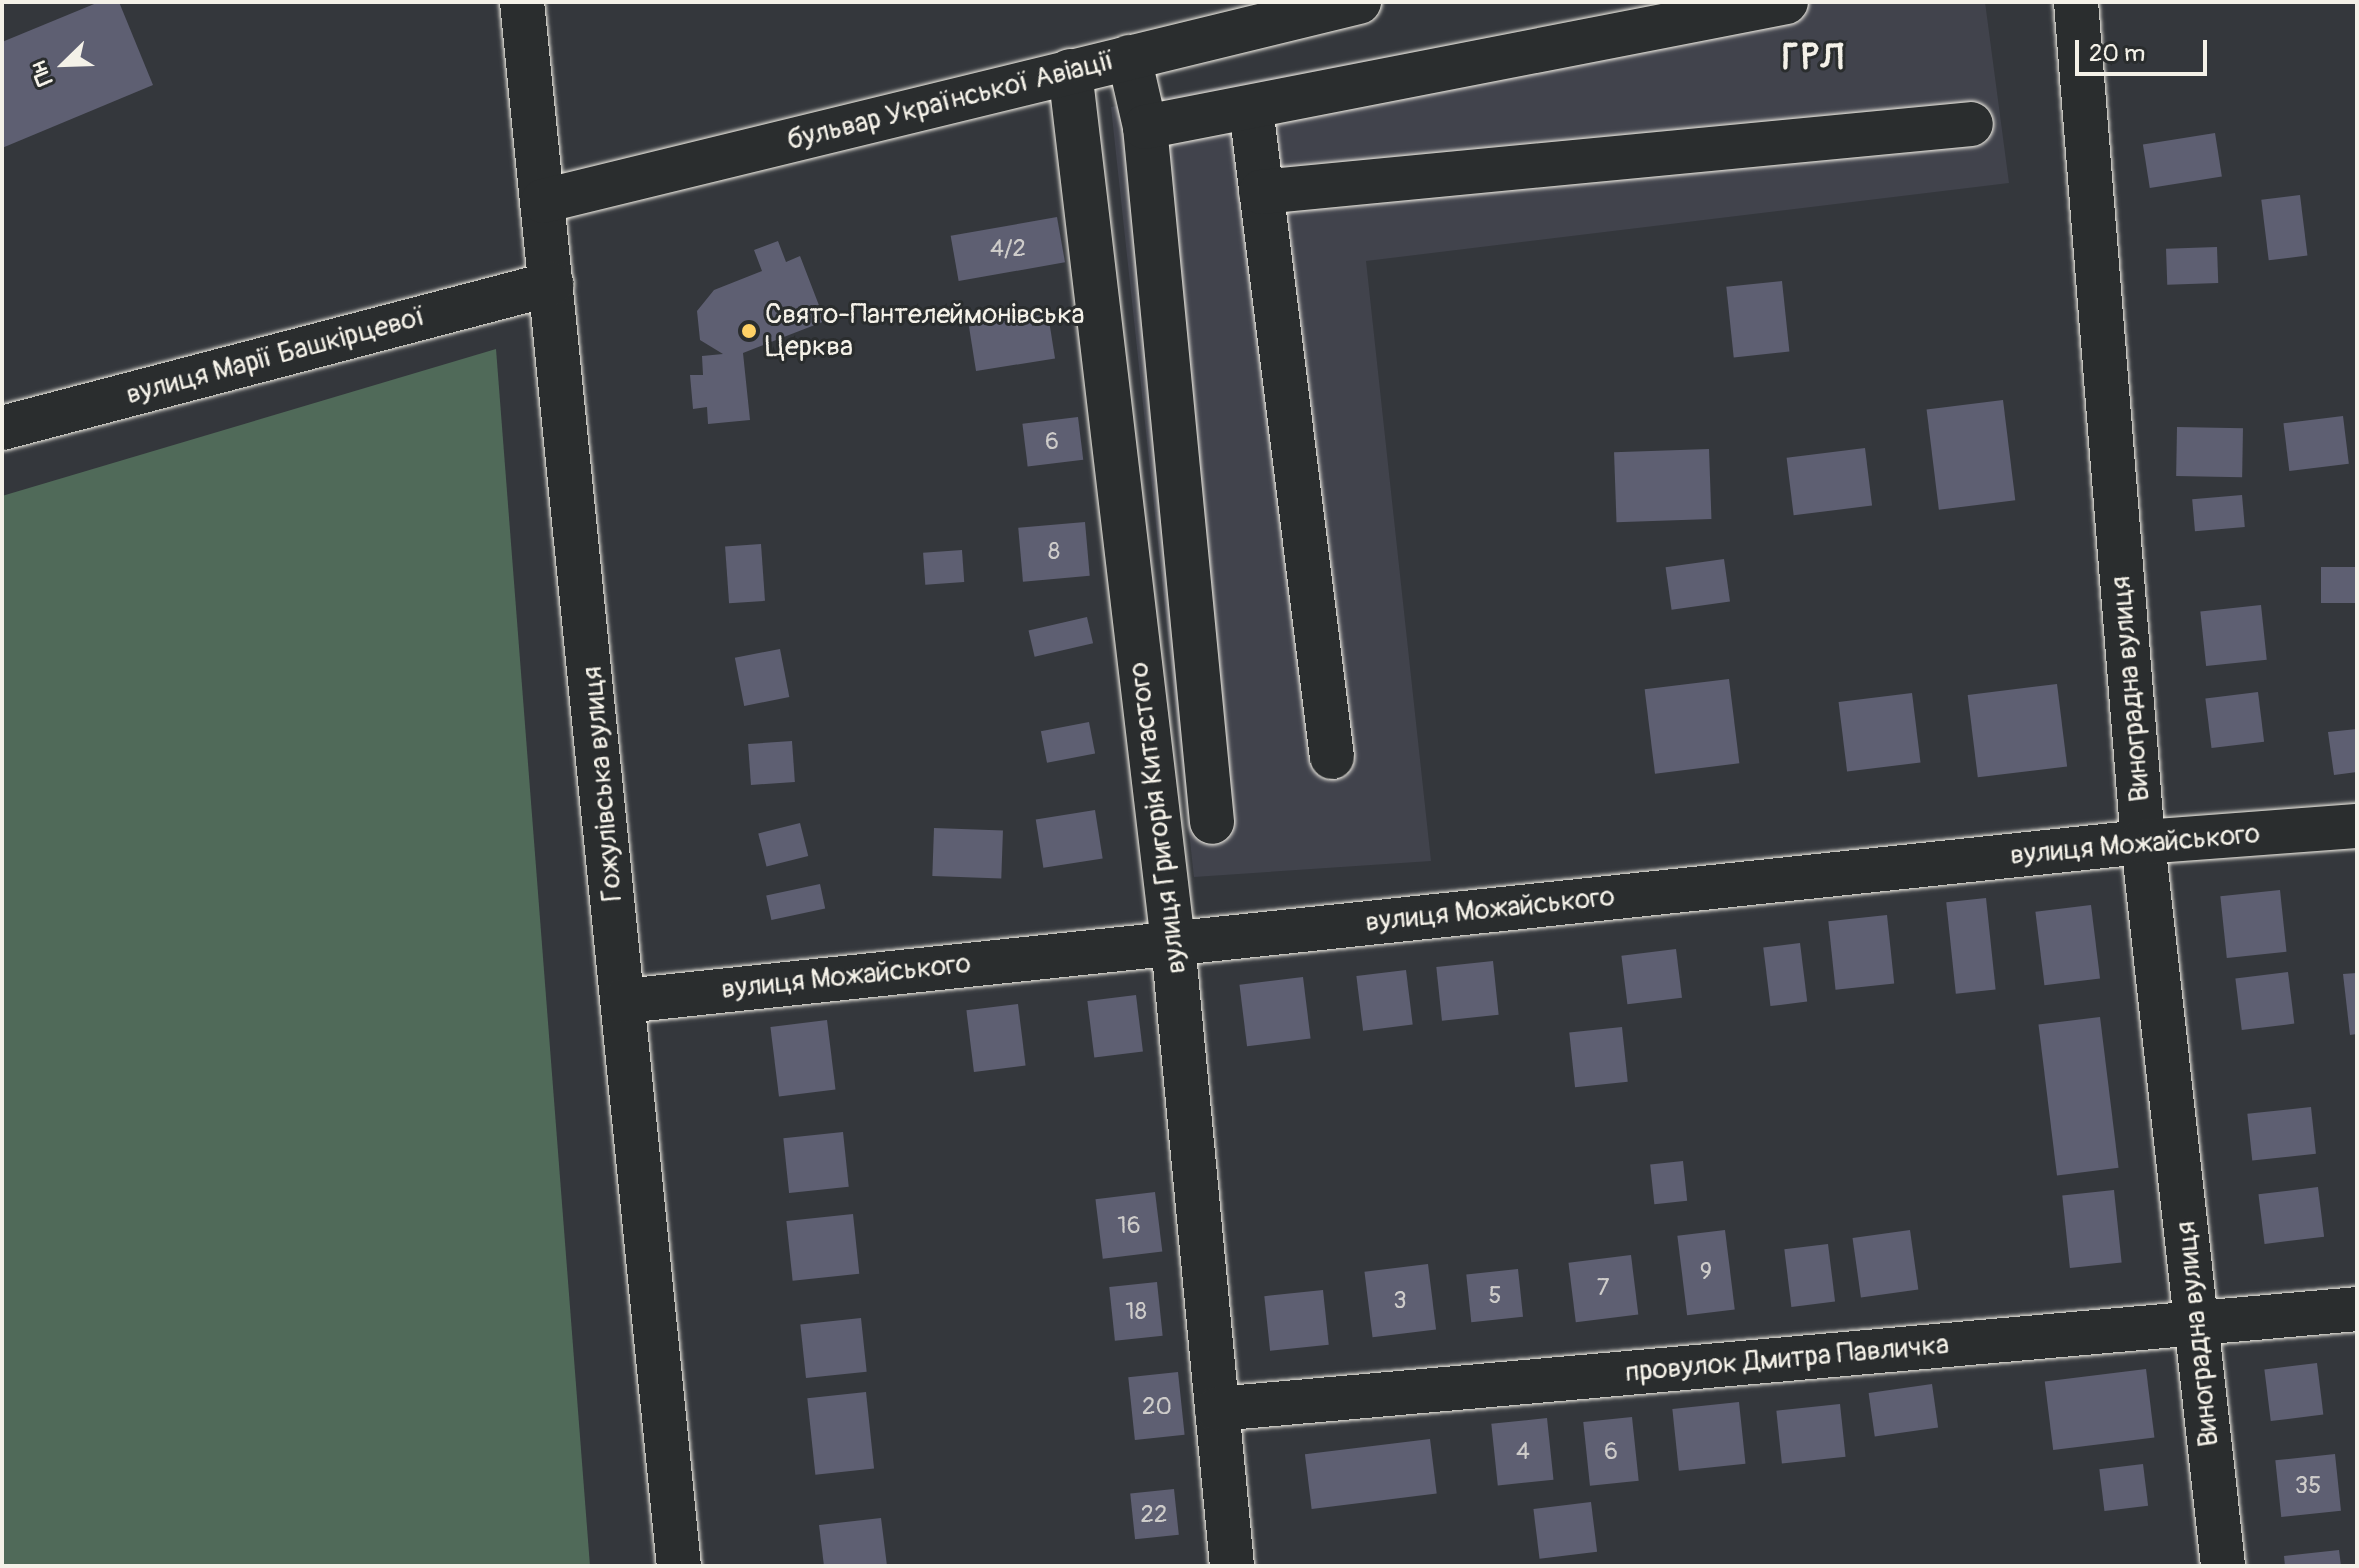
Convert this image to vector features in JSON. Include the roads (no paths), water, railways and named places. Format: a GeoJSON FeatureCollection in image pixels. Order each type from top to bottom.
{"type":"FeatureCollection","features":[{"type":"Feature","properties":{"kind":"street","name":"Гожулівська вулиця"},"geometry":{"type":"LineString","coordinates":[[522,2],[679,1566]]}},
{"type":"Feature","properties":{"kind":"street","name":"бульвар Української Авіації"},"geometry":{"type":"LineString","coordinates":[[543,201],[1359,2]]}},
{"type":"Feature","properties":{"kind":"street"},"geometry":{"type":"LineString","coordinates":[[1145,127],[1786,2]]}},
{"type":"Feature","properties":{"kind":"street","name":"Виноградна вулиця"},"geometry":{"type":"LineString","coordinates":[[2076,2],[2143,842],[2223,1566]]}},
{"type":"Feature","properties":{"kind":"street"},"geometry":{"type":"LineString","coordinates":[[1129,57],[1145,127],[1212,822]]}},
{"type":"Feature","properties":{"kind":"street","name":"вулиця Григорія Китастого"},"geometry":{"type":"LineString","coordinates":[[1070,71],[1173,943],[1232,1566]]}},
{"type":"Feature","properties":{"kind":"street"},"geometry":{"type":"LineString","coordinates":[[1251,108],[1332,757]]}},
{"type":"Feature","properties":{"kind":"street"},"geometry":{"type":"LineString","coordinates":[[1261,192],[1971,124]]}},
{"type":"Feature","properties":{"kind":"street","name":"вулиця Марії Башкірцевої"},"geometry":{"type":"LineString","coordinates":[[2,428],[551,284]]}},
{"type":"Feature","properties":{"kind":"street","name":"вулиця Можайського"},"geometry":{"type":"LineString","coordinates":[[624,1001],[2143,842],[2357,826]]}},
{"type":"Feature","properties":{"kind":"street","name":"провулок Дмитра Павличка"},"geometry":{"type":"LineString","coordinates":[[1217,1409],[2357,1309]]}},
{"type":"Feature","properties":{"kind":"place","name":"Свято-Пантелеймонівська Церква"},"geometry":{"type":"Point","coordinates":[749,331]}},
{"type":"Feature","properties":{"kind":"district","name":"ГРЛ"},"geometry":{"type":"Point","coordinates":[1813,58]}}]}
